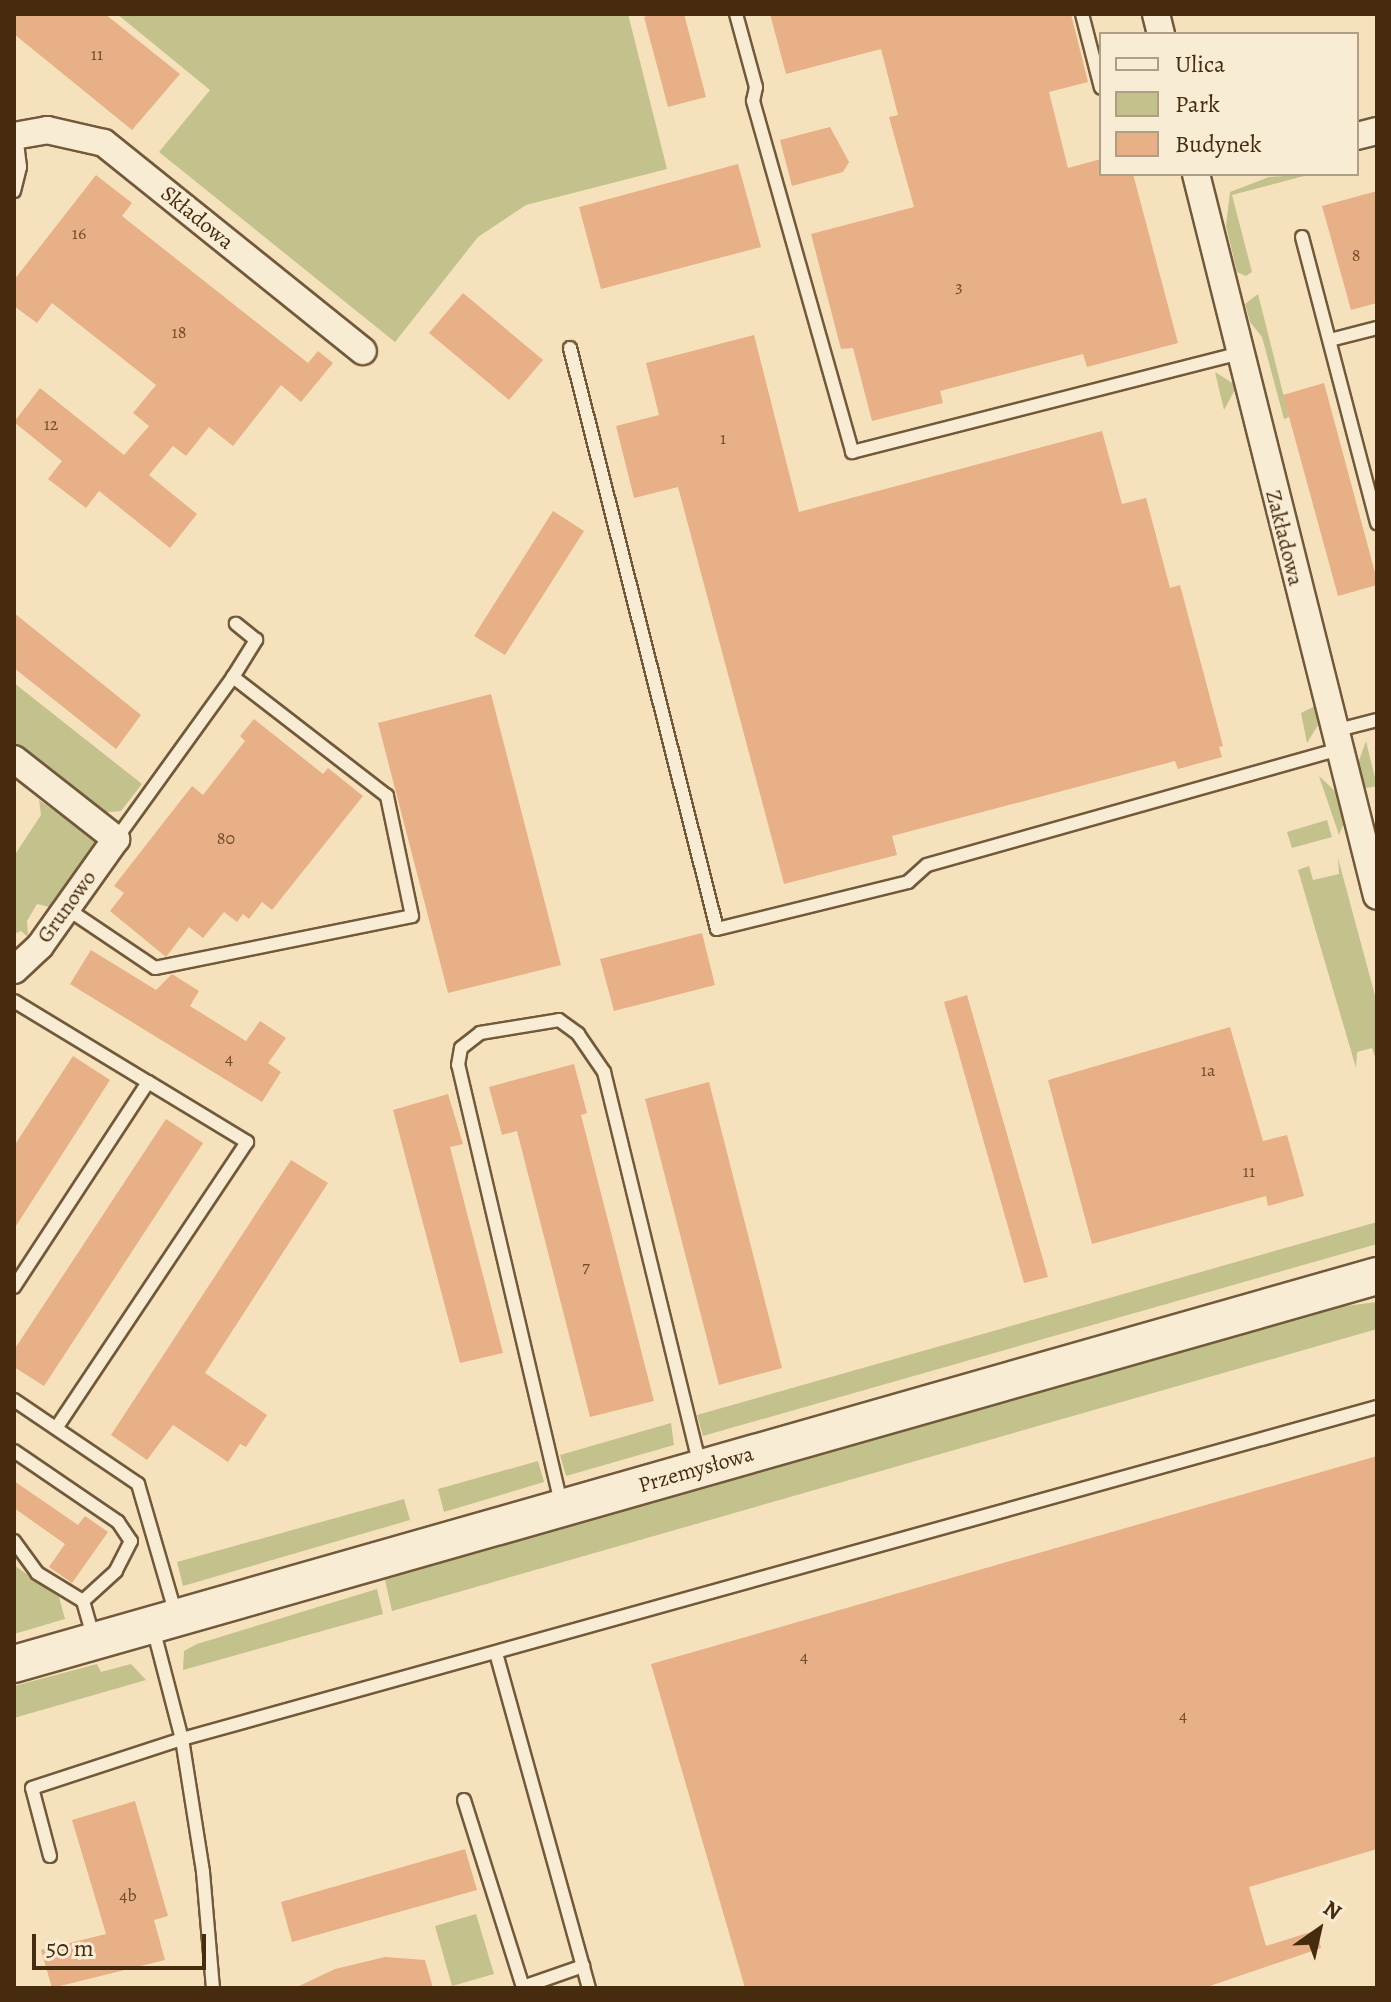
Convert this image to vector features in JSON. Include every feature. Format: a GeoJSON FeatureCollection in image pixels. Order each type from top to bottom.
{"type":"FeatureCollection","features":[{"type":"Feature","properties":{"kind":"street","name":"Składowa"},"geometry":{"type":"LineString","coordinates":[[15,136],[47,130],[104,143],[363,351]]}},
{"type":"Feature","properties":{"kind":"street","name":"Zakładowa"},"geometry":{"type":"LineString","coordinates":[[1202,176],[1237,354],[1377,896]]}},
{"type":"Feature","properties":{"kind":"street"},"geometry":{"type":"LineString","coordinates":[[14,759],[116,839]]}},
{"type":"Feature","properties":{"kind":"street","name":"Grunowo"},"geometry":{"type":"LineString","coordinates":[[14,970],[66,908],[116,839]]}},
{"type":"Feature","properties":{"kind":"street","name":"Przemysłowa"},"geometry":{"type":"LineString","coordinates":[[14,1664],[1377,1276]]}},
{"type":"Feature","properties":{"kind":"lane"},"geometry":{"type":"LineString","coordinates":[[736,14],[756,87],[753,101],[852,452],[1237,354]]}},
{"type":"Feature","properties":{"kind":"lane"},"geometry":{"type":"LineString","coordinates":[[1082,14],[1099,80]]}},
{"type":"Feature","properties":{"kind":"lane"},"geometry":{"type":"LineString","coordinates":[[14,191],[20,167],[15,136]]}},
{"type":"Feature","properties":{"kind":"lane"},"geometry":{"type":"LineString","coordinates":[[1302,237],[1377,523]]}},
{"type":"Feature","properties":{"kind":"lane"},"geometry":{"type":"LineString","coordinates":[[1330,340],[1377,328]]}},
{"type":"Feature","properties":{"kind":"lane"},"geometry":{"type":"LineString","coordinates":[[570,348],[717,929],[908,882],[927,865],[1337,740],[1377,720]]}},
{"type":"Feature","properties":{"kind":"lane"},"geometry":{"type":"LineString","coordinates":[[116,839],[233,677],[256,640],[236,624]]}},
{"type":"Feature","properties":{"kind":"lane"},"geometry":{"type":"LineString","coordinates":[[66,908],[155,968],[412,916],[387,796],[233,677]]}},
{"type":"Feature","properties":{"kind":"lane"},"geometry":{"type":"LineString","coordinates":[[14,1001],[247,1142],[56,1428]]}},
{"type":"Feature","properties":{"kind":"lane"},"geometry":{"type":"LineString","coordinates":[[563,1508],[458,1065],[461,1048],[480,1033],[559,1020],[578,1034],[604,1072],[701,1469]]}},
{"type":"Feature","properties":{"kind":"lane"},"geometry":{"type":"LineString","coordinates":[[14,1287],[148,1082]]}},
{"type":"Feature","properties":{"kind":"lane"},"geometry":{"type":"LineString","coordinates":[[14,1400],[138,1484],[165,1622],[203,1872],[213,1988]]}},
{"type":"Feature","properties":{"kind":"lane"},"geometry":{"type":"LineString","coordinates":[[50,1856],[32,1788],[182,1739],[1377,1407]]}},
{"type":"Feature","properties":{"kind":"lane"},"geometry":{"type":"LineString","coordinates":[[14,1451],[118,1522],[131,1541],[116,1571],[83,1601]]}},
{"type":"Feature","properties":{"kind":"lane"},"geometry":{"type":"LineString","coordinates":[[14,1541],[37,1573],[83,1601],[95,1641]]}},
{"type":"Feature","properties":{"kind":"lane"},"geometry":{"type":"LineString","coordinates":[[496,1653],[589,1988]]}},
{"type":"Feature","properties":{"kind":"lane"},"geometry":{"type":"LineString","coordinates":[[464,1800],[523,1987],[583,1966]]}},
{"type":"Feature","properties":{"kind":"green space"},"geometry":{"type":"Polygon","coordinates":[[[117,14],[628,14],[667,169],[526,205],[478,237],[395,342],[159,152],[210,90],[117,14]]]}},
{"type":"Feature","properties":{"kind":"green space"},"geometry":{"type":"Polygon","coordinates":[[[1304,176],[1232,195],[1252,272],[1246,276],[1237,272],[1226,226],[1230,192],[1269,177],[1304,176]]]}},
{"type":"Feature","properties":{"kind":"green space"},"geometry":{"type":"Polygon","coordinates":[[[1258,294],[1289,417],[1284,419],[1262,337],[1250,322],[1245,304],[1258,294]]]}},
{"type":"Feature","properties":{"kind":"green space"},"geometry":{"type":"Polygon","coordinates":[[[1215,372],[1237,386],[1224,410],[1215,372]]]}},
{"type":"Feature","properties":{"kind":"green space"},"geometry":{"type":"Polygon","coordinates":[[[14,683],[142,784],[121,811],[98,813],[14,744],[14,683]]]}},
{"type":"Feature","properties":{"kind":"green space"},"geometry":{"type":"Polygon","coordinates":[[[1315,706],[1318,725],[1307,743],[1301,713],[1315,706]]]}},
{"type":"Feature","properties":{"kind":"green space"},"geometry":{"type":"Polygon","coordinates":[[[1366,741],[1377,786],[1366,788],[1356,769],[1366,741]]]}},
{"type":"Feature","properties":{"kind":"green space"},"geometry":{"type":"Polygon","coordinates":[[[1319,776],[1338,794],[1345,821],[1339,835],[1319,776]]]}},
{"type":"Feature","properties":{"kind":"green space"},"geometry":{"type":"Polygon","coordinates":[[[39,800],[98,841],[54,908],[37,904],[27,921],[28,937],[21,931],[14,934],[14,856],[41,815],[39,800]]]}},
{"type":"Feature","properties":{"kind":"green space"},"geometry":{"type":"Polygon","coordinates":[[[1327,820],[1332,837],[1292,848],[1287,832],[1327,820]]]}},
{"type":"Feature","properties":{"kind":"green space"},"geometry":{"type":"Polygon","coordinates":[[[1338,858],[1377,1003],[1377,1063],[1372,1048],[1357,1052],[1356,1068],[1298,870],[1309,866],[1313,880],[1339,874],[1338,858]]]}},
{"type":"Feature","properties":{"kind":"green space"},"geometry":{"type":"Polygon","coordinates":[[[1377,1222],[1377,1244],[703,1436],[697,1415],[1377,1222]]]}},
{"type":"Feature","properties":{"kind":"green space"},"geometry":{"type":"Polygon","coordinates":[[[1377,1255],[1377,1262],[711,1445],[1377,1255]]]}},
{"type":"Feature","properties":{"kind":"green space"},"geometry":{"type":"Polygon","coordinates":[[[1377,1302],[1377,1329],[392,1611],[385,1580],[352,1589],[368,1578],[1314,1310],[1377,1302]]]}},
{"type":"Feature","properties":{"kind":"green space"},"geometry":{"type":"Polygon","coordinates":[[[671,1423],[674,1445],[566,1476],[560,1455],[671,1423]]]}},
{"type":"Feature","properties":{"kind":"green space"},"geometry":{"type":"Polygon","coordinates":[[[538,1461],[544,1482],[444,1512],[438,1489],[538,1461]]]}},
{"type":"Feature","properties":{"kind":"green space"},"geometry":{"type":"Polygon","coordinates":[[[404,1499],[410,1520],[183,1586],[177,1562],[404,1499]]]}},
{"type":"Feature","properties":{"kind":"green space"},"geometry":{"type":"Polygon","coordinates":[[[14,1565],[59,1597],[65,1619],[14,1634],[14,1565]]]}},
{"type":"Feature","properties":{"kind":"green space"},"geometry":{"type":"Polygon","coordinates":[[[377,1589],[383,1614],[183,1670],[184,1651],[197,1644],[377,1589]]]}},
{"type":"Feature","properties":{"kind":"green space"},"geometry":{"type":"Polygon","coordinates":[[[97,1664],[101,1672],[131,1664],[146,1680],[14,1718],[14,1686],[97,1664]]]}},
{"type":"Feature","properties":{"kind":"green space"},"geometry":{"type":"Polygon","coordinates":[[[476,1914],[494,1974],[452,1986],[435,1926],[476,1914]]]}},
{"type":"Feature","properties":{"kind":"building"},"geometry":{"type":"Polygon","coordinates":[[[14,14],[105,14],[180,74],[132,130],[14,34],[14,14]]]}},
{"type":"Feature","properties":{"kind":"building"},"geometry":{"type":"Polygon","coordinates":[[[684,14],[706,97],[668,107],[644,17],[684,14]]]}},
{"type":"Feature","properties":{"kind":"building"},"geometry":{"type":"Polygon","coordinates":[[[770,14],[1071,14],[1088,82],[1049,92],[1068,168],[1099,160],[1099,176],[1134,176],[1178,343],[1087,367],[1083,354],[940,391],[943,403],[872,421],[853,348],[841,349],[811,234],[914,207],[889,117],[898,115],[881,49],[786,74],[770,14]]]}},
{"type":"Feature","properties":{"kind":"building"},"geometry":{"type":"Polygon","coordinates":[[[830,127],[849,162],[843,172],[792,186],[780,140],[830,127]]]}},
{"type":"Feature","properties":{"kind":"building"},"geometry":{"type":"Polygon","coordinates":[[[738,164],[761,247],[601,289],[579,207],[738,164]]]}},
{"type":"Feature","properties":{"kind":"building"},"geometry":{"type":"Polygon","coordinates":[[[96,175],[132,203],[122,216],[308,363],[318,351],[333,363],[301,402],[281,385],[233,446],[209,427],[186,456],[173,446],[149,475],[197,514],[170,548],[99,491],[86,508],[48,479],[62,461],[14,422],[40,388],[124,455],[149,426],[133,413],[156,385],[52,303],[37,323],[14,306],[14,280],[96,175]]]}},
{"type":"Feature","properties":{"kind":"building"},"geometry":{"type":"Polygon","coordinates":[[[1377,191],[1377,303],[1351,310],[1322,206],[1377,191]]]}},
{"type":"Feature","properties":{"kind":"building"},"geometry":{"type":"Polygon","coordinates":[[[463,293],[543,360],[509,400],[429,333],[463,293]]]}},
{"type":"Feature","properties":{"kind":"building"},"geometry":{"type":"Polygon","coordinates":[[[754,335],[799,512],[1102,431],[1122,504],[1146,498],[1170,588],[1180,585],[1223,746],[1219,747],[1222,757],[1178,769],[1175,761],[892,836],[897,855],[784,884],[678,487],[634,498],[616,426],[659,415],[646,363],[754,335]]]}},
{"type":"Feature","properties":{"kind":"building"},"geometry":{"type":"Polygon","coordinates":[[[1324,383],[1377,580],[1377,585],[1338,596],[1283,395],[1324,383]]]}},
{"type":"Feature","properties":{"kind":"building"},"geometry":{"type":"Polygon","coordinates":[[[553,511],[584,531],[505,655],[474,636],[553,511]]]}},
{"type":"Feature","properties":{"kind":"building"},"geometry":{"type":"Polygon","coordinates":[[[14,613],[141,715],[116,749],[14,668],[14,613]]]}},
{"type":"Feature","properties":{"kind":"building"},"geometry":{"type":"Polygon","coordinates":[[[491,694],[561,965],[448,993],[378,723],[491,694]]]}},
{"type":"Feature","properties":{"kind":"building"},"geometry":{"type":"Polygon","coordinates":[[[254,719],[323,774],[328,768],[363,796],[272,910],[262,902],[249,919],[243,914],[237,922],[224,912],[203,938],[189,927],[166,957],[110,911],[124,893],[114,886],[192,786],[203,795],[245,741],[240,736],[254,719]]]}},
{"type":"Feature","properties":{"kind":"building"},"geometry":{"type":"Polygon","coordinates":[[[702,933],[715,985],[614,1011],[600,959],[702,933]]]}},
{"type":"Feature","properties":{"kind":"building"},"geometry":{"type":"Polygon","coordinates":[[[91,950],[156,990],[172,974],[199,991],[190,1006],[246,1041],[260,1021],[286,1038],[268,1063],[281,1072],[262,1102],[70,984],[91,950]]]}},
{"type":"Feature","properties":{"kind":"building"},"geometry":{"type":"Polygon","coordinates":[[[967,995],[1048,1277],[1024,1283],[944,1002],[967,995]]]}},
{"type":"Feature","properties":{"kind":"building"},"geometry":{"type":"Polygon","coordinates":[[[1230,1027],[1263,1141],[1287,1135],[1304,1196],[1268,1206],[1266,1196],[1092,1244],[1048,1080],[1230,1027]]]}},
{"type":"Feature","properties":{"kind":"building"},"geometry":{"type":"Polygon","coordinates":[[[73,1056],[110,1080],[14,1229],[14,1146],[73,1056]]]}},
{"type":"Feature","properties":{"kind":"building"},"geometry":{"type":"Polygon","coordinates":[[[574,1064],[587,1113],[581,1115],[654,1401],[590,1417],[517,1131],[502,1135],[489,1087],[574,1064]]]}},
{"type":"Feature","properties":{"kind":"building"},"geometry":{"type":"Polygon","coordinates":[[[709,1082],[782,1368],[719,1385],[645,1099],[709,1082]]]}},
{"type":"Feature","properties":{"kind":"building"},"geometry":{"type":"Polygon","coordinates":[[[448,1094],[463,1144],[450,1147],[503,1353],[460,1363],[393,1110],[448,1094]]]}},
{"type":"Feature","properties":{"kind":"building"},"geometry":{"type":"Polygon","coordinates":[[[166,1119],[203,1143],[44,1386],[14,1367],[14,1350],[166,1119]]]}},
{"type":"Feature","properties":{"kind":"building"},"geometry":{"type":"Polygon","coordinates":[[[291,1160],[328,1183],[205,1373],[267,1415],[246,1447],[240,1444],[228,1462],[173,1425],[147,1460],[111,1435],[291,1160]]]}},
{"type":"Feature","properties":{"kind":"building"},"geometry":{"type":"Polygon","coordinates":[[[1377,1456],[1377,1849],[1249,1887],[1266,1946],[1317,1930],[1321,1948],[1204,1988],[745,1988],[651,1664],[1377,1456]]]}},
{"type":"Feature","properties":{"kind":"building"},"geometry":{"type":"Polygon","coordinates":[[[14,1481],[78,1525],[85,1516],[108,1532],[72,1583],[49,1567],[65,1544],[14,1508],[14,1481]]]}},
{"type":"Feature","properties":{"kind":"building"},"geometry":{"type":"Polygon","coordinates":[[[135,1801],[168,1916],[154,1920],[165,1960],[52,1988],[41,1950],[106,1934],[72,1820],[135,1801]]]}},
{"type":"Feature","properties":{"kind":"building"},"geometry":{"type":"Polygon","coordinates":[[[465,1849],[477,1890],[292,1942],[281,1902],[465,1849]]]}},
{"type":"Feature","properties":{"kind":"building"},"geometry":{"type":"Polygon","coordinates":[[[385,1957],[425,1960],[433,1988],[295,1988],[335,1969],[385,1957]]]}}]}
